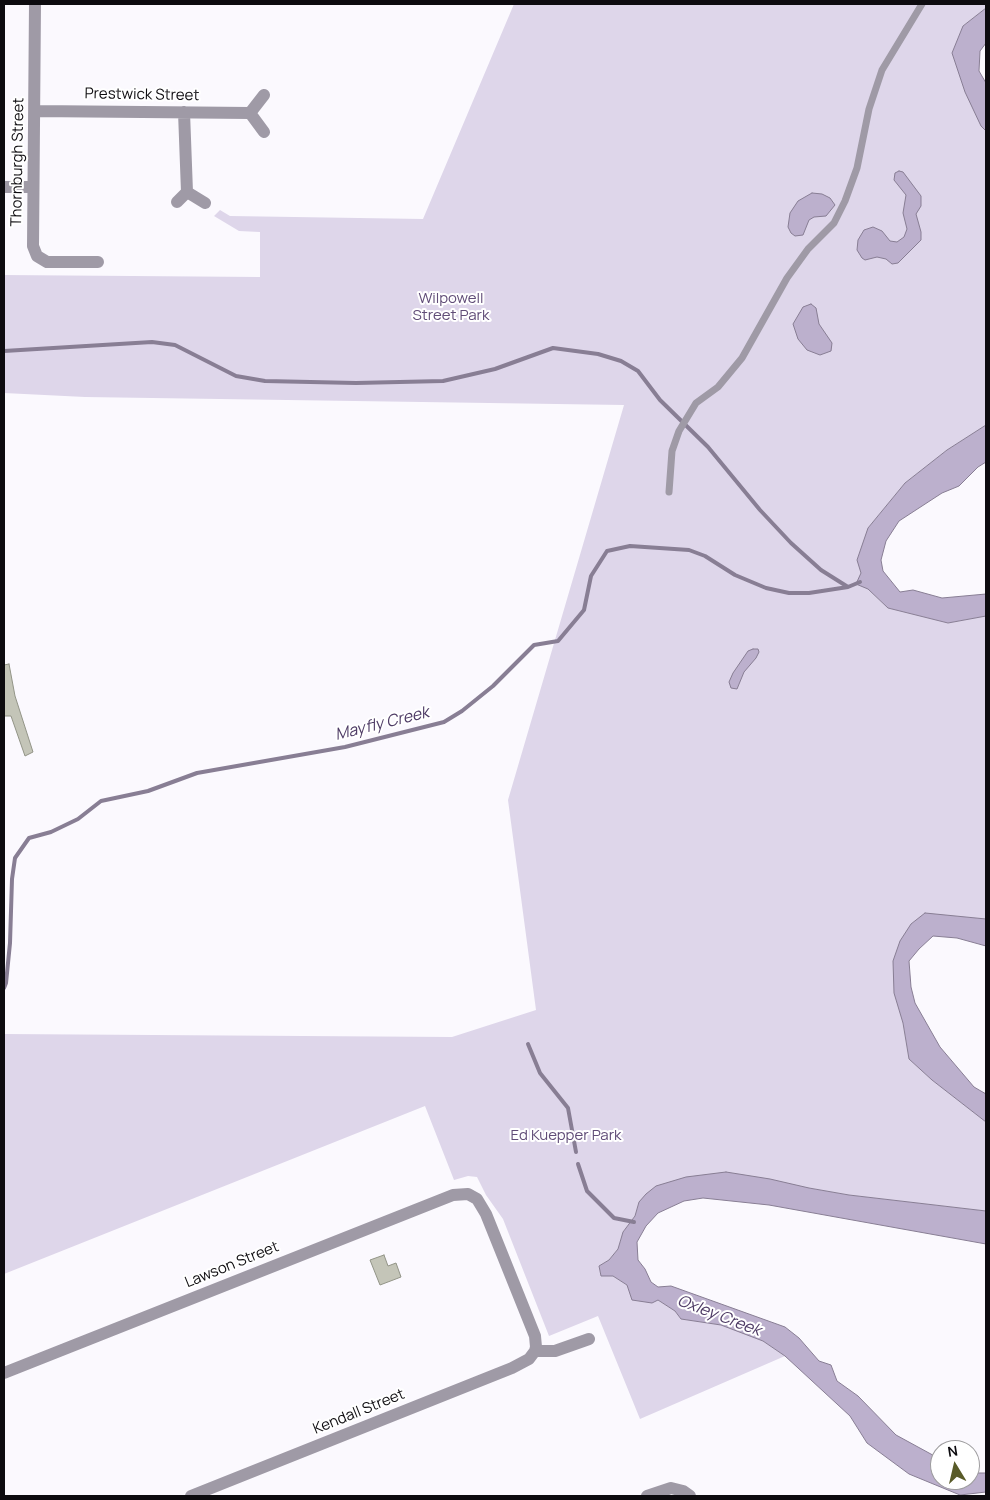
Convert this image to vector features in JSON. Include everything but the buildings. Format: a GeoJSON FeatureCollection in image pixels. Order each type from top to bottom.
{"type":"FeatureCollection","features":[{"type":"Feature","properties":{"kind":"street","name":"Thornburgh Street"},"geometry":{"type":"LineString","coordinates":[[35,4],[33,246],[37,256],[47,262],[98,262]]}},
{"type":"Feature","properties":{"kind":"street"},"geometry":{"type":"LineString","coordinates":[[264,95],[250,113],[264,132]]}},
{"type":"Feature","properties":{"kind":"street","name":"Prestwick Street"},"geometry":{"type":"LineString","coordinates":[[35,110],[250,113]]}},
{"type":"Feature","properties":{"kind":"street"},"geometry":{"type":"LineString","coordinates":[[177,202],[187,192],[184,112]]}},
{"type":"Feature","properties":{"kind":"street"},"geometry":{"type":"LineString","coordinates":[[4,187],[33,187]]}},
{"type":"Feature","properties":{"kind":"street"},"geometry":{"type":"LineString","coordinates":[[187,192],[205,203]]}},
{"type":"Feature","properties":{"kind":"street","name":"Lawson Street"},"geometry":{"type":"LineString","coordinates":[[4,1373],[461,1193],[473,1196],[486,1214],[535,1336],[535,1351]]}},
{"type":"Feature","properties":{"kind":"street"},"geometry":{"type":"LineString","coordinates":[[535,1351],[554,1351],[589,1339]]}},
{"type":"Feature","properties":{"kind":"street","name":"Kendall Street"},"geometry":{"type":"LineString","coordinates":[[191,1496],[512,1368],[529,1359],[535,1351]]}},
{"type":"Feature","properties":{"kind":"street"},"geometry":{"type":"LineString","coordinates":[[647,1496],[671,1488],[683,1491],[690,1496]]}},
{"type":"Feature","properties":{"kind":"lane"},"geometry":{"type":"LineString","coordinates":[[669,492],[672,451],[679,431],[696,403],[718,387],[742,358],[787,278],[808,249],[834,223],[845,201],[856,168],[869,109],[882,70],[922,4]]}},
{"type":"Feature","properties":{"kind":"green space"},"geometry":{"type":"Polygon","coordinates":[[[514,4],[986,4],[986,8],[963,26],[981,126],[986,131],[986,425],[947,450],[905,483],[868,528],[868,589],[888,608],[948,623],[986,616],[986,919],[925,914],[911,924],[903,1023],[909,1059],[932,1080],[986,1122],[986,1211],[849,1195],[809,1188],[639,1202],[635,1216],[623,1232],[618,1249],[609,1260],[599,1266],[601,1276],[613,1276],[658,1300],[675,1311],[681,1319],[721,1325],[740,1331],[763,1341],[785,1356],[640,1419],[598,1316],[549,1336],[503,1219],[486,1195],[477,1177],[468,1176],[454,1180],[425,1106],[4,1274],[4,1034],[452,1037],[536,1010],[508,800],[624,405],[85,397],[4,393],[4,275],[260,277],[260,232],[239,231],[214,216],[220,210],[230,216],[423,219],[514,4]]]}},
{"type":"Feature","properties":{"kind":"water"},"geometry":{"type":"Polygon","coordinates":[[[986,8],[986,43],[980,51],[979,71],[986,83],[986,131],[981,126],[965,92],[952,53],[963,26],[986,8]]]}},
{"type":"Feature","properties":{"kind":"water"},"geometry":{"type":"Polygon","coordinates":[[[903,172],[921,196],[921,206],[916,214],[921,232],[921,240],[898,263],[892,264],[886,259],[877,257],[865,260],[857,250],[858,240],[864,230],[873,227],[882,231],[890,241],[897,242],[904,237],[907,229],[903,213],[906,195],[894,180],[895,173],[903,172]]]}},
{"type":"Feature","properties":{"kind":"water"},"geometry":{"type":"Polygon","coordinates":[[[812,193],[822,194],[830,198],[835,205],[826,216],[814,217],[809,220],[803,235],[795,236],[788,227],[790,213],[798,201],[812,193]]]}},
{"type":"Feature","properties":{"kind":"water"},"geometry":{"type":"Polygon","coordinates":[[[811,304],[816,308],[819,324],[832,343],[831,351],[820,355],[807,350],[798,339],[793,324],[803,307],[811,304]]]}},
{"type":"Feature","properties":{"kind":"water"},"geometry":{"type":"Polygon","coordinates":[[[986,425],[986,462],[978,467],[959,486],[942,493],[899,521],[886,541],[881,560],[883,571],[900,592],[913,590],[942,598],[986,594],[986,616],[948,623],[888,608],[868,589],[856,584],[861,573],[857,560],[868,528],[905,483],[947,450],[986,425]]]}},
{"type":"Feature","properties":{"kind":"water"},"geometry":{"type":"Polygon","coordinates":[[[758,649],[759,652],[756,658],[744,672],[737,689],[731,688],[729,682],[733,673],[748,651],[758,649]]]}},
{"type":"Feature","properties":{"kind":"water"},"geometry":{"type":"Polygon","coordinates":[[[925,913],[986,919],[986,946],[957,938],[933,936],[909,961],[911,987],[915,1003],[940,1047],[974,1087],[986,1094],[986,1122],[932,1080],[909,1059],[903,1023],[894,993],[893,961],[900,941],[911,924],[925,913]]]}},
{"type":"Feature","properties":{"kind":"water","name":"Oxley Creek"},"geometry":{"type":"Polygon","coordinates":[[[726,1172],[849,1195],[986,1211],[986,1244],[769,1205],[703,1198],[684,1201],[658,1213],[646,1226],[637,1242],[638,1260],[651,1282],[658,1287],[671,1286],[785,1327],[799,1338],[819,1361],[831,1365],[837,1381],[858,1396],[896,1435],[930,1454],[930,1483],[909,1474],[867,1443],[850,1416],[785,1356],[763,1341],[721,1325],[681,1319],[675,1311],[658,1300],[652,1303],[632,1300],[627,1285],[613,1276],[601,1276],[599,1266],[609,1260],[618,1249],[623,1232],[635,1216],[639,1202],[656,1186],[686,1177],[726,1172]]]}},
{"type":"Feature","properties":{"kind":"water","name":"Oxley Creek"},"geometry":{"type":"Polygon","coordinates":[[[980,1473],[986,1473],[986,1492],[960,1495],[948,1490],[980,1490],[980,1473]]]}},
{"type":"Feature","properties":{"kind":"waterway"},"geometry":{"type":"LineString","coordinates":[[4,351],[152,342],[175,345],[236,376],[265,381],[356,383],[443,381],[495,369],[553,348],[598,354],[621,361],[638,371],[660,400],[708,447],[760,510],[791,543],[821,570],[848,587]]}},
{"type":"Feature","properties":{"kind":"waterway","name":"Mayfly Creek"},"geometry":{"type":"LineString","coordinates":[[4,988],[10,943],[12,879],[15,858],[29,838],[51,832],[78,819],[101,801],[148,791],[197,773],[345,747],[444,722],[462,711],[493,686],[534,645],[558,641],[584,610],[591,576],[607,551],[630,546],[689,550],[705,556],[735,575],[766,588],[789,593],[809,593],[848,587],[860,582]]}},
{"type":"Feature","properties":{"kind":"waterway"},"geometry":{"type":"LineString","coordinates":[[528,1044],[540,1073],[568,1108],[576,1152]]}},
{"type":"Feature","properties":{"kind":"waterway"},"geometry":{"type":"LineString","coordinates":[[578,1164],[587,1191],[614,1218],[634,1222]]}},
{"type":"Feature","properties":{"kind":"park label","name":"Wilpowell Street Park"},"geometry":{"type":"Point","coordinates":[451,308]}},
{"type":"Feature","properties":{"kind":"park label","name":"Ed Kuepper Park"},"geometry":{"type":"Point","coordinates":[566,1136]}}]}
